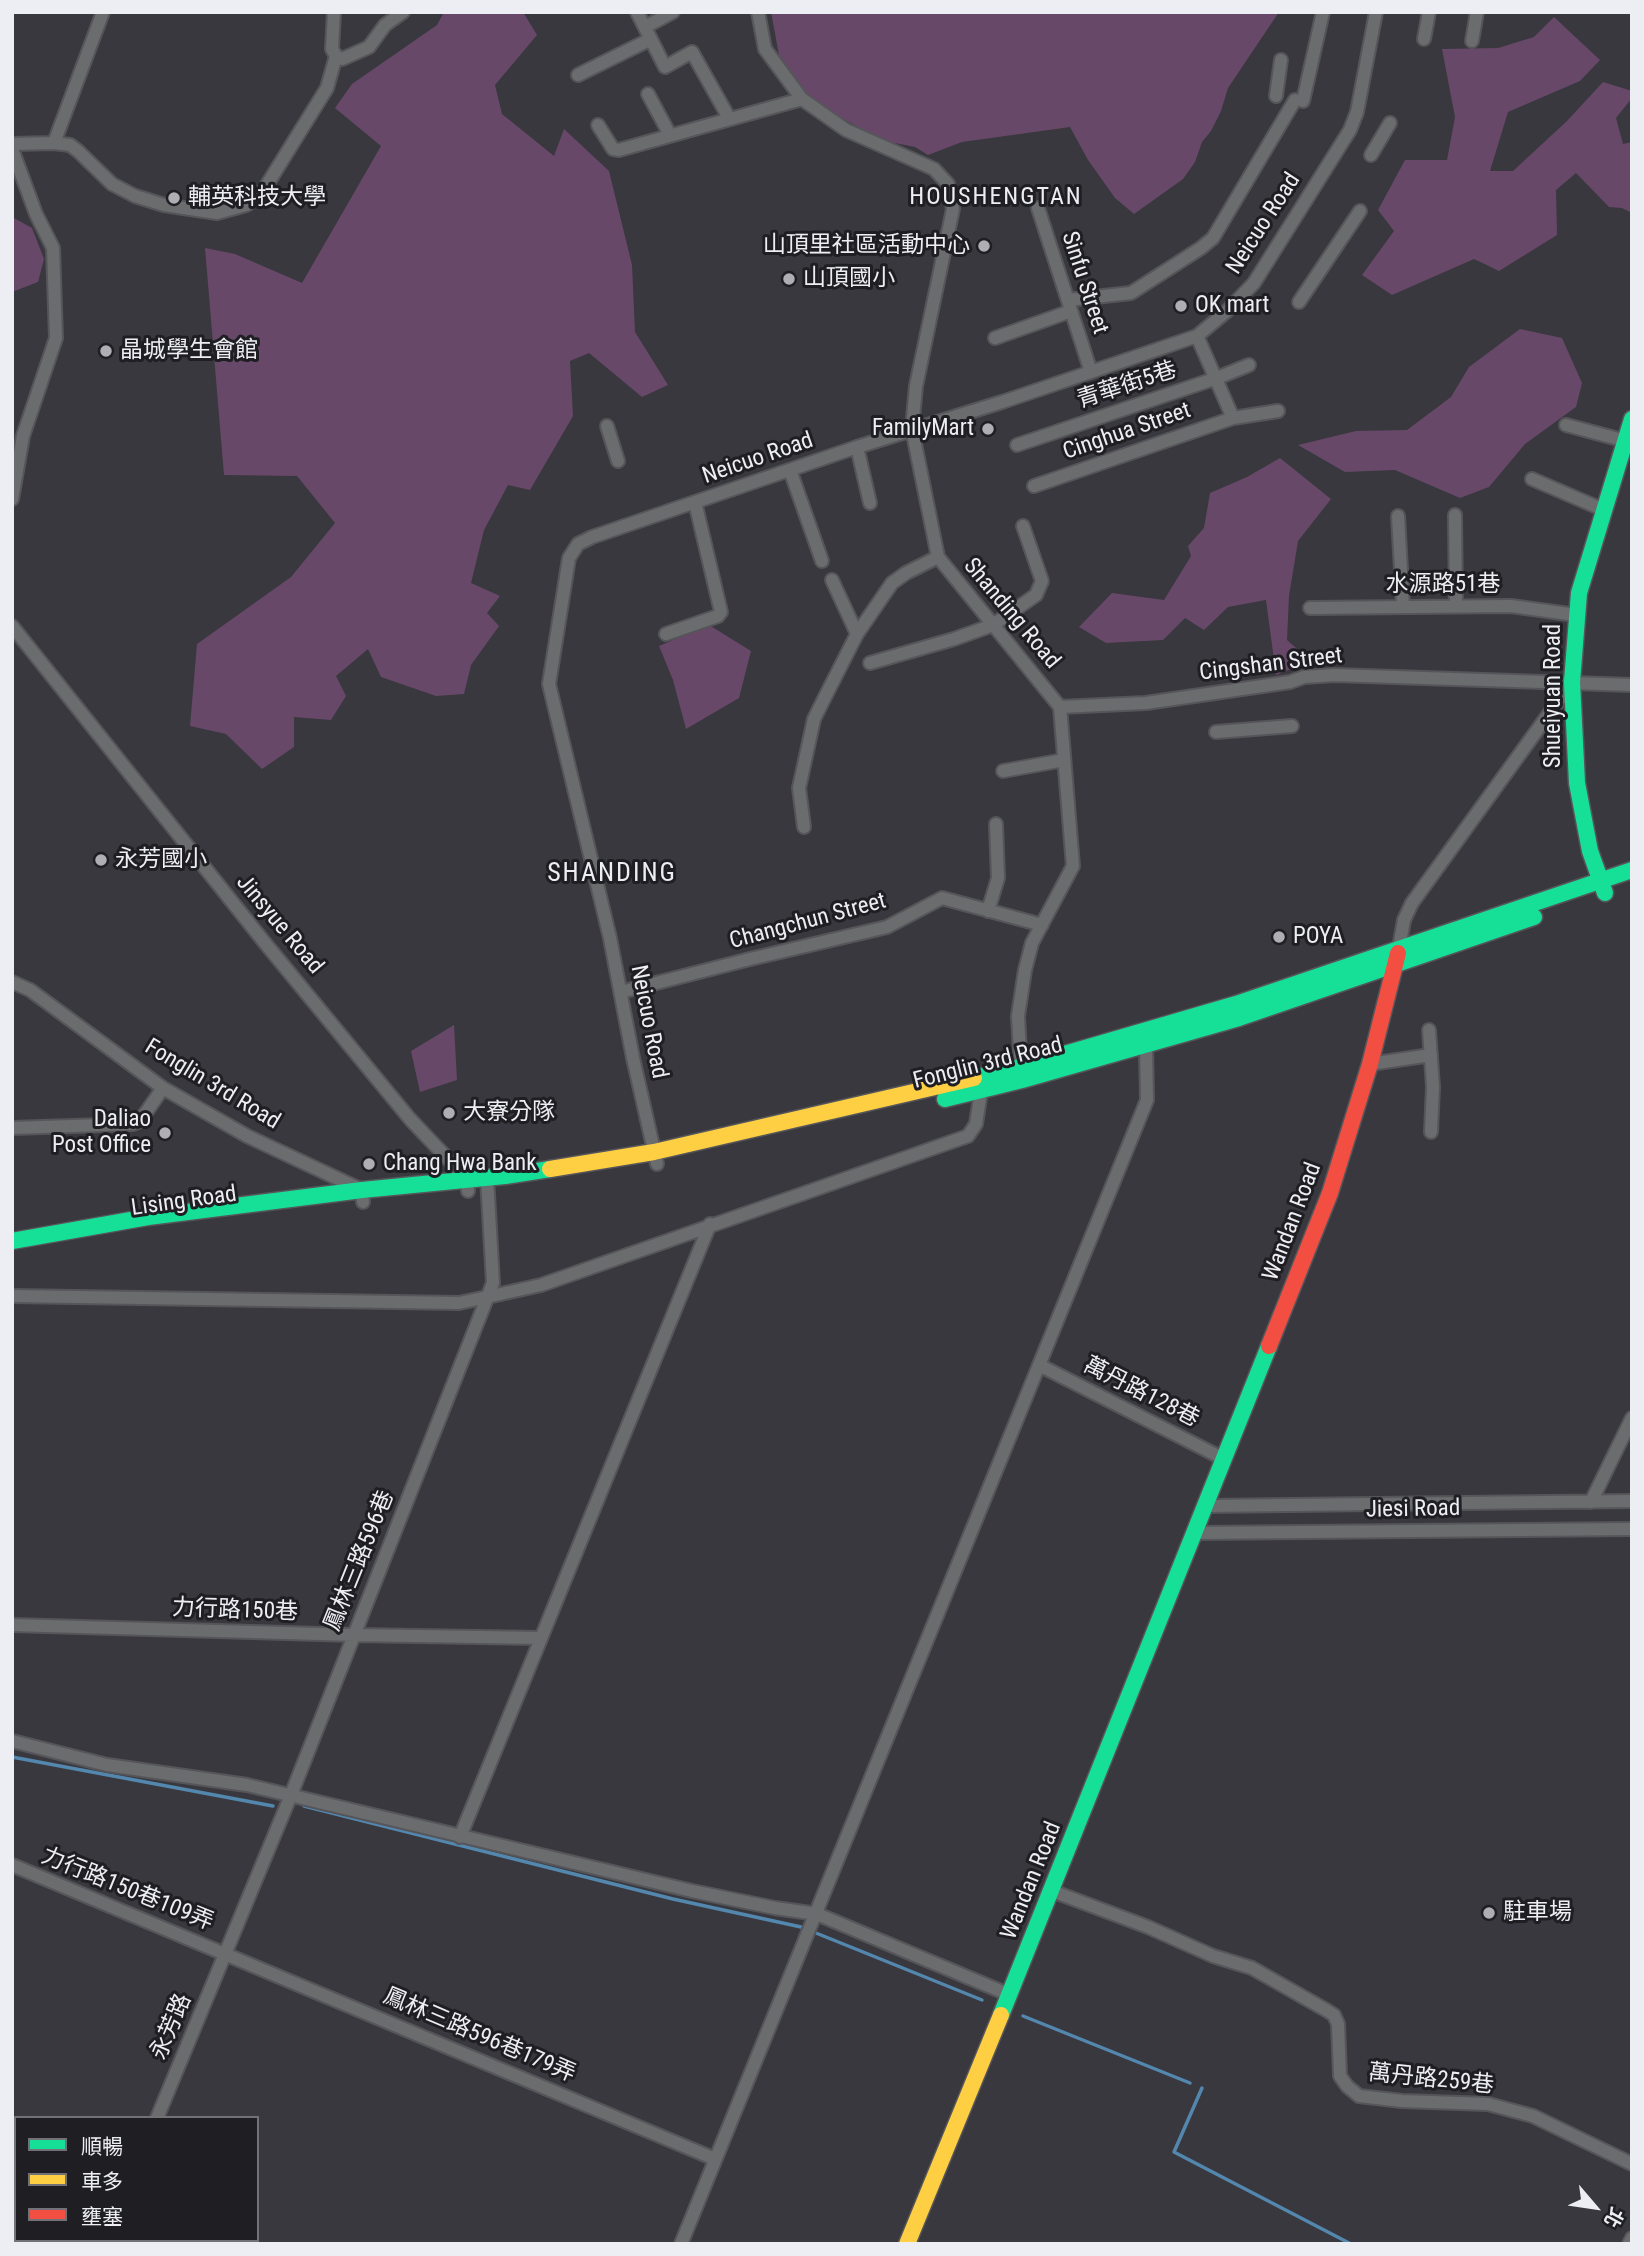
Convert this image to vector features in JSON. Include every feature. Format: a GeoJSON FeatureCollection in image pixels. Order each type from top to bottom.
{"type":"FeatureCollection","features":[{"type":"Feature","properties":{"kind":"main road","name":"Shueiyuan Road"},"geometry":{"type":"LineString","coordinates":[[1602,887],[1590,851],[1577,783],[1572,682],[1576,615],[1579,593],[1632,419]]}},
{"type":"Feature","properties":{"kind":"main road"},"geometry":{"type":"LineString","coordinates":[[1602,887],[1632,870]]}},
{"type":"Feature","properties":{"kind":"main road"},"geometry":{"type":"LineString","coordinates":[[1602,887],[1632,883]]}},
{"type":"Feature","properties":{"kind":"main road","name":"Fonglin 3rd Road"},"geometry":{"type":"LineString","coordinates":[[362,1196],[488,1183],[656,1158],[981,1091],[1021,1074],[1236,1004],[1397,956],[1602,887]]}},
{"type":"Feature","properties":{"kind":"main road","name":"Fonglin 3rd Road"},"geometry":{"type":"LineString","coordinates":[[656,1158],[787,1123],[1146,1046],[1240,1018],[1397,956]]}},
{"type":"Feature","properties":{"kind":"main road","name":"Wandan Road"},"geometry":{"type":"LineString","coordinates":[[907,2244],[1052,1891],[1330,1193],[1370,1064],[1397,956]]}},
{"type":"Feature","properties":{"kind":"main road","name":"Lising Road"},"geometry":{"type":"LineString","coordinates":[[12,1241],[148,1217],[362,1196]]}},
{"type":"Feature","properties":{"kind":"main road","name":"Lising Road"},"geometry":{"type":"LineString","coordinates":[[12,1253],[362,1196]]}},
{"type":"Feature","properties":{"kind":"street"},"geometry":{"type":"LineString","coordinates":[[54,143],[103,12]]}},
{"type":"Feature","properties":{"kind":"street"},"geometry":{"type":"LineString","coordinates":[[334,12],[332,49],[342,59],[369,47],[385,25],[403,12]]}},
{"type":"Feature","properties":{"kind":"street"},"geometry":{"type":"LineString","coordinates":[[637,12],[665,67],[692,52],[729,118]]}},
{"type":"Feature","properties":{"kind":"street"},"geometry":{"type":"LineString","coordinates":[[578,75],[648,33],[673,12]]}},
{"type":"Feature","properties":{"kind":"street","name":"Shanding Road"},"geometry":{"type":"LineString","coordinates":[[758,12],[765,49],[802,99],[846,130],[934,169],[948,184],[953,209],[916,386],[912,429],[938,557],[1060,707]]}},
{"type":"Feature","properties":{"kind":"street"},"geometry":{"type":"LineString","coordinates":[[995,338],[1070,305],[1131,292],[1213,238],[1299,100],[1323,12]]}},
{"type":"Feature","properties":{"kind":"street","name":"Neicuo Road"},"geometry":{"type":"LineString","coordinates":[[656,1158],[581,813],[552,702],[549,674],[569,558],[578,544],[592,537],[1197,336],[1254,284],[1350,130],[1357,112],[1376,12]]}},
{"type":"Feature","properties":{"kind":"street"},"geometry":{"type":"LineString","coordinates":[[1424,39],[1429,12]]}},
{"type":"Feature","properties":{"kind":"street"},"geometry":{"type":"LineString","coordinates":[[1472,41],[1477,12]]}},
{"type":"Feature","properties":{"kind":"street"},"geometry":{"type":"LineString","coordinates":[[12,499],[23,436],[56,338],[53,248],[36,214],[12,146],[54,143],[70,145],[112,184],[135,196],[164,205],[218,213],[246,205],[260,196],[327,88],[337,56]]}},
{"type":"Feature","properties":{"kind":"street"},"geometry":{"type":"LineString","coordinates":[[1276,96],[1281,60]]}},
{"type":"Feature","properties":{"kind":"street"},"geometry":{"type":"LineString","coordinates":[[648,94],[670,135]]}},
{"type":"Feature","properties":{"kind":"street"},"geometry":{"type":"LineString","coordinates":[[598,125],[614,150],[802,99]]}},
{"type":"Feature","properties":{"kind":"street"},"geometry":{"type":"LineString","coordinates":[[1371,155],[1390,123]]}},
{"type":"Feature","properties":{"kind":"street","name":"Sinfu Street"},"geometry":{"type":"LineString","coordinates":[[1038,208],[1091,372]]}},
{"type":"Feature","properties":{"kind":"street"},"geometry":{"type":"LineString","coordinates":[[1298,302],[1360,211]]}},
{"type":"Feature","properties":{"kind":"street"},"geometry":{"type":"LineString","coordinates":[[1197,336],[1233,418]]}},
{"type":"Feature","properties":{"kind":"street","name":"青華街5巷"},"geometry":{"type":"LineString","coordinates":[[1017,445],[1249,365]]}},
{"type":"Feature","properties":{"kind":"street","name":"Cinghua Street"},"geometry":{"type":"LineString","coordinates":[[1034,486],[1233,418],[1278,411]]}},
{"type":"Feature","properties":{"kind":"street"},"geometry":{"type":"LineString","coordinates":[[1566,425],[1626,441]]}},
{"type":"Feature","properties":{"kind":"street"},"geometry":{"type":"LineString","coordinates":[[607,426],[618,461]]}},
{"type":"Feature","properties":{"kind":"street"},"geometry":{"type":"LineString","coordinates":[[857,447],[870,503]]}},
{"type":"Feature","properties":{"kind":"street"},"geometry":{"type":"LineString","coordinates":[[790,470],[822,561]]}},
{"type":"Feature","properties":{"kind":"street"},"geometry":{"type":"LineString","coordinates":[[1532,479],[1604,510]]}},
{"type":"Feature","properties":{"kind":"street"},"geometry":{"type":"LineString","coordinates":[[666,634],[718,616],[720,612],[695,502]]}},
{"type":"Feature","properties":{"kind":"street"},"geometry":{"type":"LineString","coordinates":[[1455,515],[1455,606]]}},
{"type":"Feature","properties":{"kind":"street"},"geometry":{"type":"LineString","coordinates":[[1398,516],[1403,606]]}},
{"type":"Feature","properties":{"kind":"street"},"geometry":{"type":"LineString","coordinates":[[870,663],[993,625],[1036,595],[1042,581],[1023,526]]}},
{"type":"Feature","properties":{"kind":"street"},"geometry":{"type":"LineString","coordinates":[[804,827],[799,788],[814,719],[857,634],[892,583],[938,557]]}},
{"type":"Feature","properties":{"kind":"street"},"geometry":{"type":"LineString","coordinates":[[832,580],[857,634]]}},
{"type":"Feature","properties":{"kind":"street","name":"水源路51巷"},"geometry":{"type":"LineString","coordinates":[[1310,608],[1511,606],[1576,615]]}},
{"type":"Feature","properties":{"kind":"street","name":"Jinsyue Road"},"geometry":{"type":"LineString","coordinates":[[12,626],[265,943],[468,1185]]}},
{"type":"Feature","properties":{"kind":"street","name":"Cingshan Street"},"geometry":{"type":"LineString","coordinates":[[1060,707],[1146,703],[1290,682],[1304,677],[1335,675],[1632,685]]}},
{"type":"Feature","properties":{"kind":"street"},"geometry":{"type":"LineString","coordinates":[[1397,956],[1404,920],[1412,903],[1572,682]]}},
{"type":"Feature","properties":{"kind":"street"},"geometry":{"type":"LineString","coordinates":[[1021,1074],[1018,1016],[1032,943],[1073,866],[1060,707]]}},
{"type":"Feature","properties":{"kind":"street"},"geometry":{"type":"LineString","coordinates":[[1216,732],[1292,726]]}},
{"type":"Feature","properties":{"kind":"street"},"geometry":{"type":"LineString","coordinates":[[1003,771],[1064,760]]}},
{"type":"Feature","properties":{"kind":"street"},"geometry":{"type":"LineString","coordinates":[[988,911],[998,878],[996,824]]}},
{"type":"Feature","properties":{"kind":"street","name":"Changchun Street"},"geometry":{"type":"LineString","coordinates":[[621,992],[887,927],[942,898],[1042,925]]}},
{"type":"Feature","properties":{"kind":"street","name":"Fonglin 3rd Road"},"geometry":{"type":"LineString","coordinates":[[12,982],[23,986],[163,1088],[247,1136],[362,1196]]}},
{"type":"Feature","properties":{"kind":"street"},"geometry":{"type":"LineString","coordinates":[[1429,1030],[1433,1087],[1431,1132]]}},
{"type":"Feature","properties":{"kind":"street"},"geometry":{"type":"LineString","coordinates":[[681,2244],[1147,1100],[1146,1046]]}},
{"type":"Feature","properties":{"kind":"street"},"geometry":{"type":"LineString","coordinates":[[1370,1064],[1431,1055]]}},
{"type":"Feature","properties":{"kind":"street"},"geometry":{"type":"LineString","coordinates":[[12,1128],[133,1124],[139,1121],[163,1088]]}},
{"type":"Feature","properties":{"kind":"street"},"geometry":{"type":"LineString","coordinates":[[12,1296],[459,1303],[541,1285],[968,1136],[976,1124],[981,1091]]}},
{"type":"Feature","properties":{"kind":"street","name":"鳳林三路596巷"},"geometry":{"type":"LineString","coordinates":[[225,1953],[291,1795],[493,1283],[488,1183]]}},
{"type":"Feature","properties":{"kind":"street"},"geometry":{"type":"LineString","coordinates":[[460,1837],[710,1224]]}},
{"type":"Feature","properties":{"kind":"street","name":"萬丹路128巷"},"geometry":{"type":"LineString","coordinates":[[1040,1365],[1224,1459]]}},
{"type":"Feature","properties":{"kind":"street"},"geometry":{"type":"LineString","coordinates":[[1591,1502],[1632,1418]]}},
{"type":"Feature","properties":{"kind":"street","name":"Jiesi Road"},"geometry":{"type":"LineString","coordinates":[[1206,1506],[1632,1502]]}},
{"type":"Feature","properties":{"kind":"street","name":"Jiesi Road"},"geometry":{"type":"LineString","coordinates":[[1195,1533],[1632,1529]]}},
{"type":"Feature","properties":{"kind":"street","name":"力行路150巷"},"geometry":{"type":"LineString","coordinates":[[12,1625],[354,1635],[541,1637]]}},
{"type":"Feature","properties":{"kind":"street"},"geometry":{"type":"LineString","coordinates":[[12,1741],[107,1765],[247,1785],[692,1891],[817,1914],[1010,1995]]}},
{"type":"Feature","properties":{"kind":"street","name":"力行路150巷109弄"},"geometry":{"type":"LineString","coordinates":[[12,1865],[225,1953]]}},
{"type":"Feature","properties":{"kind":"street","name":"萬丹路259巷"},"geometry":{"type":"LineString","coordinates":[[1052,1891],[1148,1927],[1213,1956],[1252,1968],[1334,2015],[1338,2024],[1340,2076],[1359,2096],[1402,2101],[1488,2104],[1533,2116],[1632,2164]]}},
{"type":"Feature","properties":{"kind":"street","name":"永芳路"},"geometry":{"type":"LineString","coordinates":[[158,2116],[225,1953]]}},
{"type":"Feature","properties":{"kind":"street","name":"鳳林三路596巷179弄"},"geometry":{"type":"LineString","coordinates":[[225,1953],[716,2159]]}},
{"type":"Feature","properties":{"kind":"street"},"geometry":{"type":"LineString","coordinates":[[1629,2244],[1632,2238]]}},
{"type":"Feature","properties":{"kind":"shaded area"},"geometry":{"type":"Polygon","coordinates":[[[444,12],[523,12],[537,35],[495,85],[502,114],[554,156],[564,129],[609,171],[632,265],[635,332],[668,385],[642,397],[589,353],[570,361],[573,416],[530,490],[508,485],[484,530],[471,583],[500,596],[487,613],[499,626],[471,665],[464,694],[436,696],[381,677],[368,649],[336,676],[346,696],[331,720],[294,717],[294,747],[262,769],[226,734],[190,726],[197,644],[291,577],[335,523],[297,476],[224,475],[205,248],[235,254],[302,283],[381,146],[335,108],[352,84],[437,25],[444,12]]]}},
{"type":"Feature","properties":{"kind":"shaded area"},"geometry":{"type":"Polygon","coordinates":[[[771,12],[1279,12],[1228,88],[1221,111],[1202,142],[1195,162],[1183,179],[1134,214],[1115,198],[1088,160],[1070,127],[962,142],[928,155],[915,147],[880,140],[807,98],[781,66],[771,12]]]}},
{"type":"Feature","properties":{"kind":"shaded area"},"geometry":{"type":"Polygon","coordinates":[[[1554,17],[1600,60],[1580,81],[1508,112],[1490,171],[1513,171],[1567,121],[1603,82],[1632,91],[1632,98],[1616,118],[1623,144],[1632,142],[1632,213],[1622,208],[1609,207],[1576,173],[1556,190],[1557,235],[1499,271],[1474,259],[1392,295],[1362,275],[1394,231],[1378,210],[1405,160],[1447,160],[1455,117],[1442,49],[1498,48],[1534,37],[1554,17]]]}},
{"type":"Feature","properties":{"kind":"shaded area"},"geometry":{"type":"Polygon","coordinates":[[[12,217],[32,228],[44,259],[38,282],[12,292],[12,217]]]}},
{"type":"Feature","properties":{"kind":"shaded area"},"geometry":{"type":"Polygon","coordinates":[[[1520,329],[1562,338],[1582,383],[1576,407],[1525,444],[1489,487],[1460,498],[1395,470],[1345,472],[1298,445],[1356,431],[1407,430],[1451,397],[1469,367],[1520,329]]]}},
{"type":"Feature","properties":{"kind":"shaded area"},"geometry":{"type":"Polygon","coordinates":[[[1280,458],[1331,499],[1298,541],[1289,596],[1287,640],[1311,661],[1276,675],[1266,600],[1228,607],[1204,630],[1185,618],[1163,640],[1106,643],[1079,627],[1112,593],[1164,600],[1191,556],[1188,546],[1204,528],[1210,493],[1247,477],[1280,458]]]}},
{"type":"Feature","properties":{"kind":"shaded area"},"geometry":{"type":"Polygon","coordinates":[[[709,625],[751,651],[739,698],[686,729],[673,680],[659,646],[709,625]]]}},
{"type":"Feature","properties":{"kind":"shaded area"},"geometry":{"type":"Polygon","coordinates":[[[454,1025],[457,1080],[420,1092],[411,1051],[454,1025]]]}},
{"type":"Feature","properties":{"kind":"waterway"},"geometry":{"type":"LineString","coordinates":[[12,1757],[273,1806]]}},
{"type":"Feature","properties":{"kind":"waterway"},"geometry":{"type":"LineString","coordinates":[[304,1806],[673,1899],[801,1927]]}},
{"type":"Feature","properties":{"kind":"waterway"},"geometry":{"type":"LineString","coordinates":[[816,1933],[982,2000]]}},
{"type":"Feature","properties":{"kind":"waterway"},"geometry":{"type":"LineString","coordinates":[[1023,2016],[1190,2083]]}},
{"type":"Feature","properties":{"kind":"waterway"},"geometry":{"type":"LineString","coordinates":[[1202,2088],[1174,2152],[1351,2244]]}},
{"type":"Feature","properties":{"kind":"traffic: fast"},"geometry":{"type":"LineString","coordinates":[[1605,893],[1590,851],[1577,783],[1572,682],[1579,593],[1632,419]]}},
{"type":"Feature","properties":{"kind":"traffic: fast"},"geometry":{"type":"LineString","coordinates":[[974,1078],[1236,1004],[1632,870]]}},
{"type":"Feature","properties":{"kind":"traffic: fast"},"geometry":{"type":"LineString","coordinates":[[945,1099],[1022,1080],[1239,1018],[1534,917]]}},
{"type":"Feature","properties":{"kind":"traffic: fast"},"geometry":{"type":"LineString","coordinates":[[12,1241],[148,1217],[550,1169]]}},
{"type":"Feature","properties":{"kind":"traffic: fast"},"geometry":{"type":"LineString","coordinates":[[1001,2015],[1269,1346]]}},
{"type":"Feature","properties":{"kind":"traffic: slow"},"geometry":{"type":"LineString","coordinates":[[550,1169],[654,1152],[974,1078]]}},
{"type":"Feature","properties":{"kind":"traffic: slow"},"geometry":{"type":"LineString","coordinates":[[907,2244],[1001,2015]]}},
{"type":"Feature","properties":{"kind":"traffic: jam"},"geometry":{"type":"LineString","coordinates":[[1269,1346],[1330,1193],[1370,1064],[1398,953]]}},
{"type":"Feature","properties":{"kind":"place","name":"輔英科技大學"},"geometry":{"type":"Point","coordinates":[174,198]}},
{"type":"Feature","properties":{"kind":"place","name":"山頂里社區活動中心"},"geometry":{"type":"Point","coordinates":[984,246]}},
{"type":"Feature","properties":{"kind":"place","name":"山頂國小"},"geometry":{"type":"Point","coordinates":[789,279]}},
{"type":"Feature","properties":{"kind":"place","name":"OK mart"},"geometry":{"type":"Point","coordinates":[1181,306]}},
{"type":"Feature","properties":{"kind":"place","name":"晶城學生會館"},"geometry":{"type":"Point","coordinates":[106,351]}},
{"type":"Feature","properties":{"kind":"place","name":"FamilyMart"},"geometry":{"type":"Point","coordinates":[988,429]}},
{"type":"Feature","properties":{"kind":"place","name":"永芳國小"},"geometry":{"type":"Point","coordinates":[101,860]}},
{"type":"Feature","properties":{"kind":"place","name":"POYA"},"geometry":{"type":"Point","coordinates":[1279,937]}},
{"type":"Feature","properties":{"kind":"place","name":"大寮分隊"},"geometry":{"type":"Point","coordinates":[449,1113]}},
{"type":"Feature","properties":{"kind":"place","name":"Daliao Post Office"},"geometry":{"type":"Point","coordinates":[165,1133]}},
{"type":"Feature","properties":{"kind":"place","name":"Chang Hwa Bank"},"geometry":{"type":"Point","coordinates":[369,1164]}},
{"type":"Feature","properties":{"kind":"place","name":"駐車場"},"geometry":{"type":"Point","coordinates":[1489,1913]}},
{"type":"Feature","properties":{"kind":"district","name":"HOUSHENGTAN"},"geometry":{"type":"Point","coordinates":[996,198]}},
{"type":"Feature","properties":{"kind":"district","name":"SHANDING"},"geometry":{"type":"Point","coordinates":[612,874]}}]}
